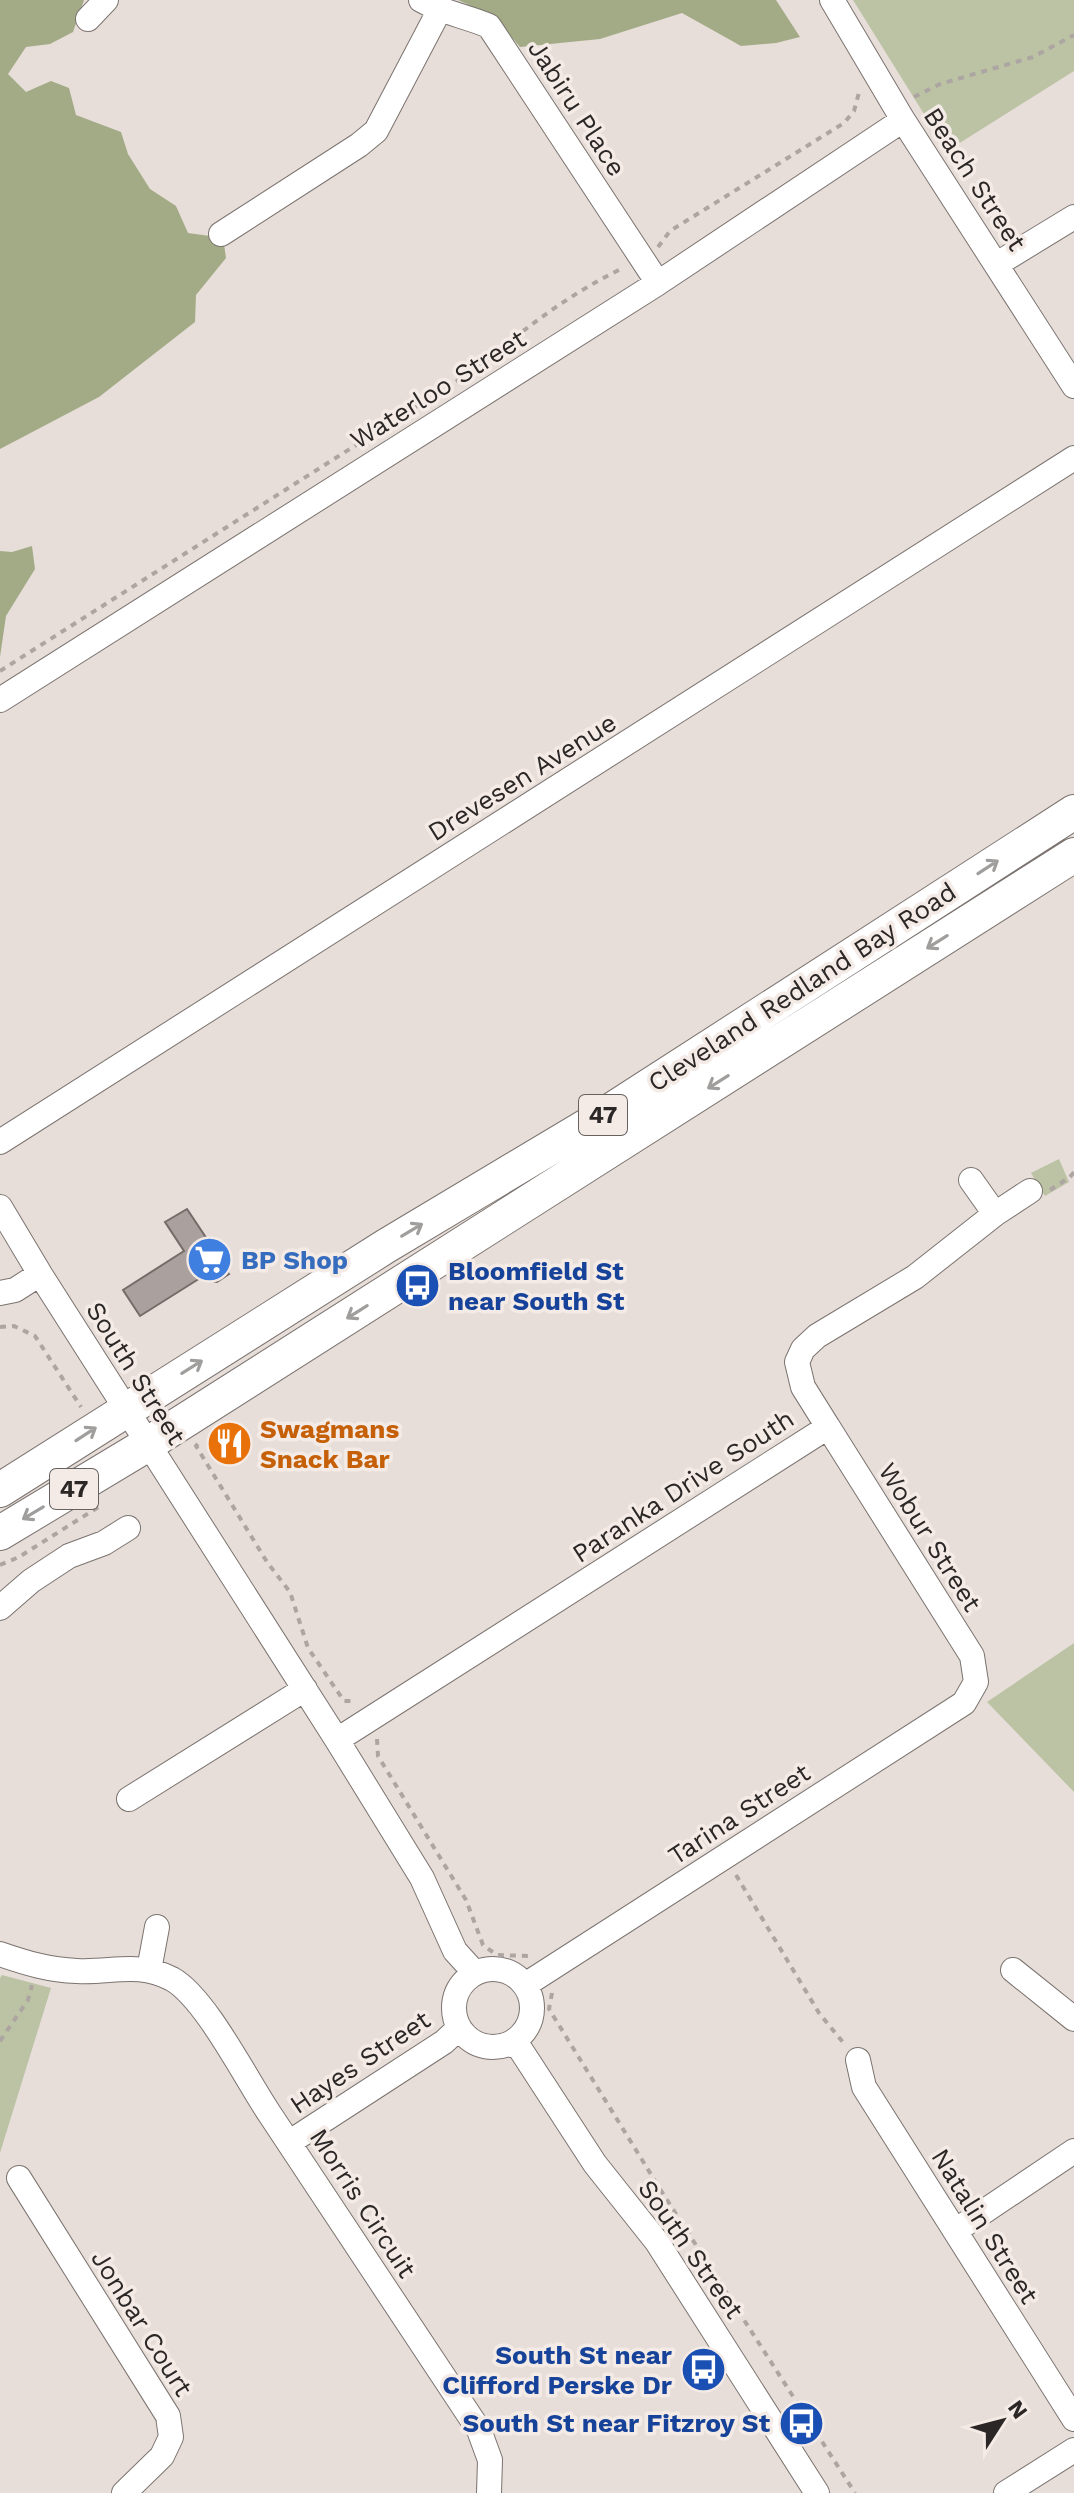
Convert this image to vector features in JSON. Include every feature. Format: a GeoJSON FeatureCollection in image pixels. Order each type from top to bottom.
{"type":"FeatureCollection","features":[{"type":"Feature","properties":{"kind":"highway","name":"Cleveland Redland Bay Road"},"geometry":{"type":"LineString","coordinates":[[0,1490],[386,1246],[590,1124],[1074,812]]}},
{"type":"Feature","properties":{"kind":"highway","name":"Cleveland Redland Bay Road"},"geometry":{"type":"LineString","coordinates":[[0,1533],[148,1444],[1074,855]]}},
{"type":"Feature","properties":{"kind":"street"},"geometry":{"type":"LineString","coordinates":[[88,19],[106,0]]}},
{"type":"Feature","properties":{"kind":"street","name":"Beach Street"},"geometry":{"type":"LineString","coordinates":[[832,0],[903,120],[1074,386]]}},
{"type":"Feature","properties":{"kind":"street"},"geometry":{"type":"LineString","coordinates":[[221,234],[376,131],[430,5]]}},
{"type":"Feature","properties":{"kind":"street","name":"Jabiru Place"},"geometry":{"type":"LineString","coordinates":[[430,5],[489,26],[658,283]]}},
{"type":"Feature","properties":{"kind":"street","name":"Waterloo Street"},"geometry":{"type":"LineString","coordinates":[[0,700],[658,283],[903,120]]}},
{"type":"Feature","properties":{"kind":"street"},"geometry":{"type":"LineString","coordinates":[[997,264],[1074,217]]}},
{"type":"Feature","properties":{"kind":"street","name":"Drevesen Avenue"},"geometry":{"type":"LineString","coordinates":[[0,1142],[1074,458]]}},
{"type":"Feature","properties":{"kind":"street"},"geometry":{"type":"LineString","coordinates":[[971,1180],[995,1214]]}},
{"type":"Feature","properties":{"kind":"street","name":"Paranka Drive South"},"geometry":{"type":"LineString","coordinates":[[337,1740],[828,1427],[803,1387],[797,1362],[803,1349],[817,1336],[915,1277],[995,1214],[1030,1191]]}},
{"type":"Feature","properties":{"kind":"street","name":"South Street"},"geometry":{"type":"LineString","coordinates":[[0,1207],[337,1740],[422,1878],[455,1951],[475,1973]]}},
{"type":"Feature","properties":{"kind":"street"},"geometry":{"type":"LineString","coordinates":[[0,1293],[15,1290],[40,1274]]}},
{"type":"Feature","properties":{"kind":"street","name":"Wobur Street"},"geometry":{"type":"LineString","coordinates":[[828,1427],[972,1656],[976,1682]]}},
{"type":"Feature","properties":{"kind":"street"},"geometry":{"type":"LineString","coordinates":[[0,1608],[31,1581],[69,1556],[104,1543],[128,1528]]}},
{"type":"Feature","properties":{"kind":"street","name":"Tarina Street"},"geometry":{"type":"LineString","coordinates":[[525,1985],[964,1703],[976,1682]]}},
{"type":"Feature","properties":{"kind":"street"},"geometry":{"type":"LineString","coordinates":[[129,1799],[305,1689]]}},
{"type":"Feature","properties":{"kind":"street"},"geometry":{"type":"LineString","coordinates":[[149,1970],[157,1927]]}},
{"type":"Feature","properties":{"kind":"street","name":"Morris Circuit"},"geometry":{"type":"LineString","coordinates":[[0,1954],[38,1968],[80,1971],[125,1967],[149,1970],[173,1980],[197,1999],[479,2430],[490,2460],[489,2493]]}},
{"type":"Feature","properties":{"kind":"street"},"geometry":{"type":"LineString","coordinates":[[502,1970],[525,1985],[531,2000],[531,2015],[526,2030],[515,2041],[500,2047],[485,2047],[470,2040],[459,2028],[454,2004],[458,1991],[475,1973],[502,1970]]}},
{"type":"Feature","properties":{"kind":"street"},"geometry":{"type":"LineString","coordinates":[[1013,1970],[1074,2019]]}},
{"type":"Feature","properties":{"kind":"street","name":"Hayes Street"},"geometry":{"type":"LineString","coordinates":[[290,2142],[444,2042],[459,2028]]}},
{"type":"Feature","properties":{"kind":"street","name":"South Street"},"geometry":{"type":"LineString","coordinates":[[515,2041],[595,2164],[657,2242],[817,2493]]}},
{"type":"Feature","properties":{"kind":"street","name":"Natalin Street"},"geometry":{"type":"LineString","coordinates":[[858,2060],[864,2087],[1074,2419]]}},
{"type":"Feature","properties":{"kind":"street"},"geometry":{"type":"LineString","coordinates":[[955,2231],[1074,2151]]}},
{"type":"Feature","properties":{"kind":"street","name":"Jonbar Court"},"geometry":{"type":"LineString","coordinates":[[19,2178],[168,2416],[171,2437],[162,2456],[124,2493]]}},
{"type":"Feature","properties":{"kind":"street"},"geometry":{"type":"LineString","coordinates":[[1006,2493],[1074,2450]]}},
{"type":"Feature","properties":{"kind":"path"},"geometry":{"type":"LineString","coordinates":[[0,671],[479,367],[540,316],[591,283],[642,259],[660,246],[670,231],[844,123],[854,111],[858,90],[864,86],[884,88],[916,98],[940,84],[1033,57],[1074,35]]}},
{"type":"Feature","properties":{"kind":"path"},"geometry":{"type":"LineString","coordinates":[[0,1327],[14,1326],[35,1336],[82,1409]]}},
{"type":"Feature","properties":{"kind":"path"},"geometry":{"type":"LineString","coordinates":[[0,1565],[19,1557],[101,1506]]}},
{"type":"Feature","properties":{"kind":"path"},"geometry":{"type":"LineString","coordinates":[[724,1856],[819,2013],[858,2060]]}},
{"type":"Feature","properties":{"kind":"path"},"geometry":{"type":"LineString","coordinates":[[0,2041],[28,2000],[38,1968]]}},
{"type":"Feature","properties":{"kind":"green space"},"geometry":{"type":"Polygon","coordinates":[[[0,0],[84,0],[73,32],[50,44],[26,47],[8,74],[26,92],[51,81],[69,88],[76,115],[121,132],[128,154],[150,189],[176,206],[188,233],[210,236],[224,244],[226,258],[196,295],[195,322],[99,397],[0,449],[0,0]]]}},
{"type":"Feature","properties":{"kind":"green space"},"geometry":{"type":"Polygon","coordinates":[[[458,0],[776,0],[800,37],[741,46],[682,13],[600,39],[520,47],[492,19],[458,0]]]}},
{"type":"Feature","properties":{"kind":"green space"},"geometry":{"type":"Polygon","coordinates":[[[853,0],[1074,0],[1074,71],[947,151],[853,0]]]}},
{"type":"Feature","properties":{"kind":"green space"},"geometry":{"type":"Polygon","coordinates":[[[32,546],[35,569],[6,616],[0,657],[0,551],[12,552],[32,546]]]}},
{"type":"Feature","properties":{"kind":"green space"},"geometry":{"type":"Polygon","coordinates":[[[1059,1159],[1069,1182],[1045,1196],[1031,1173],[1059,1159]]]}},
{"type":"Feature","properties":{"kind":"green space"},"geometry":{"type":"Polygon","coordinates":[[[1074,1643],[1074,1792],[987,1702],[1074,1643]]]}},
{"type":"Feature","properties":{"kind":"green space"},"geometry":{"type":"Polygon","coordinates":[[[2,1975],[51,1988],[0,2153],[0,1978],[2,1975]]]}},
{"type":"Feature","properties":{"kind":"building"},"geometry":{"type":"Polygon","coordinates":[[[187,1209],[209,1242],[191,1254],[205,1275],[140,1316],[123,1290],[184,1251],[165,1222],[187,1209]]]}},
{"type":"Feature","properties":{"kind":"building","name":"BP Shop"},"geometry":{"type":"Polygon","coordinates":[[[209,1242],[215,1252],[219,1249],[230,1265],[225,1269],[229,1274],[217,1282],[203,1279],[205,1275],[191,1254],[209,1242]]]}},
{"type":"Feature","properties":{"kind":"place","name":"BP Shop"},"geometry":{"type":"Point","coordinates":[210,1260]}},
{"type":"Feature","properties":{"kind":"place","name":"Bloomfield St near South St"},"geometry":{"type":"Point","coordinates":[417,1286]}},
{"type":"Feature","properties":{"kind":"place","name":"Swagmans Snack Bar"},"geometry":{"type":"Point","coordinates":[229,1444]}},
{"type":"Feature","properties":{"kind":"place","name":"South St near Clifford Perske Dr"},"geometry":{"type":"Point","coordinates":[703,2370]}},
{"type":"Feature","properties":{"kind":"place","name":"South St near Fitzroy St"},"geometry":{"type":"Point","coordinates":[801,2423]}}]}
